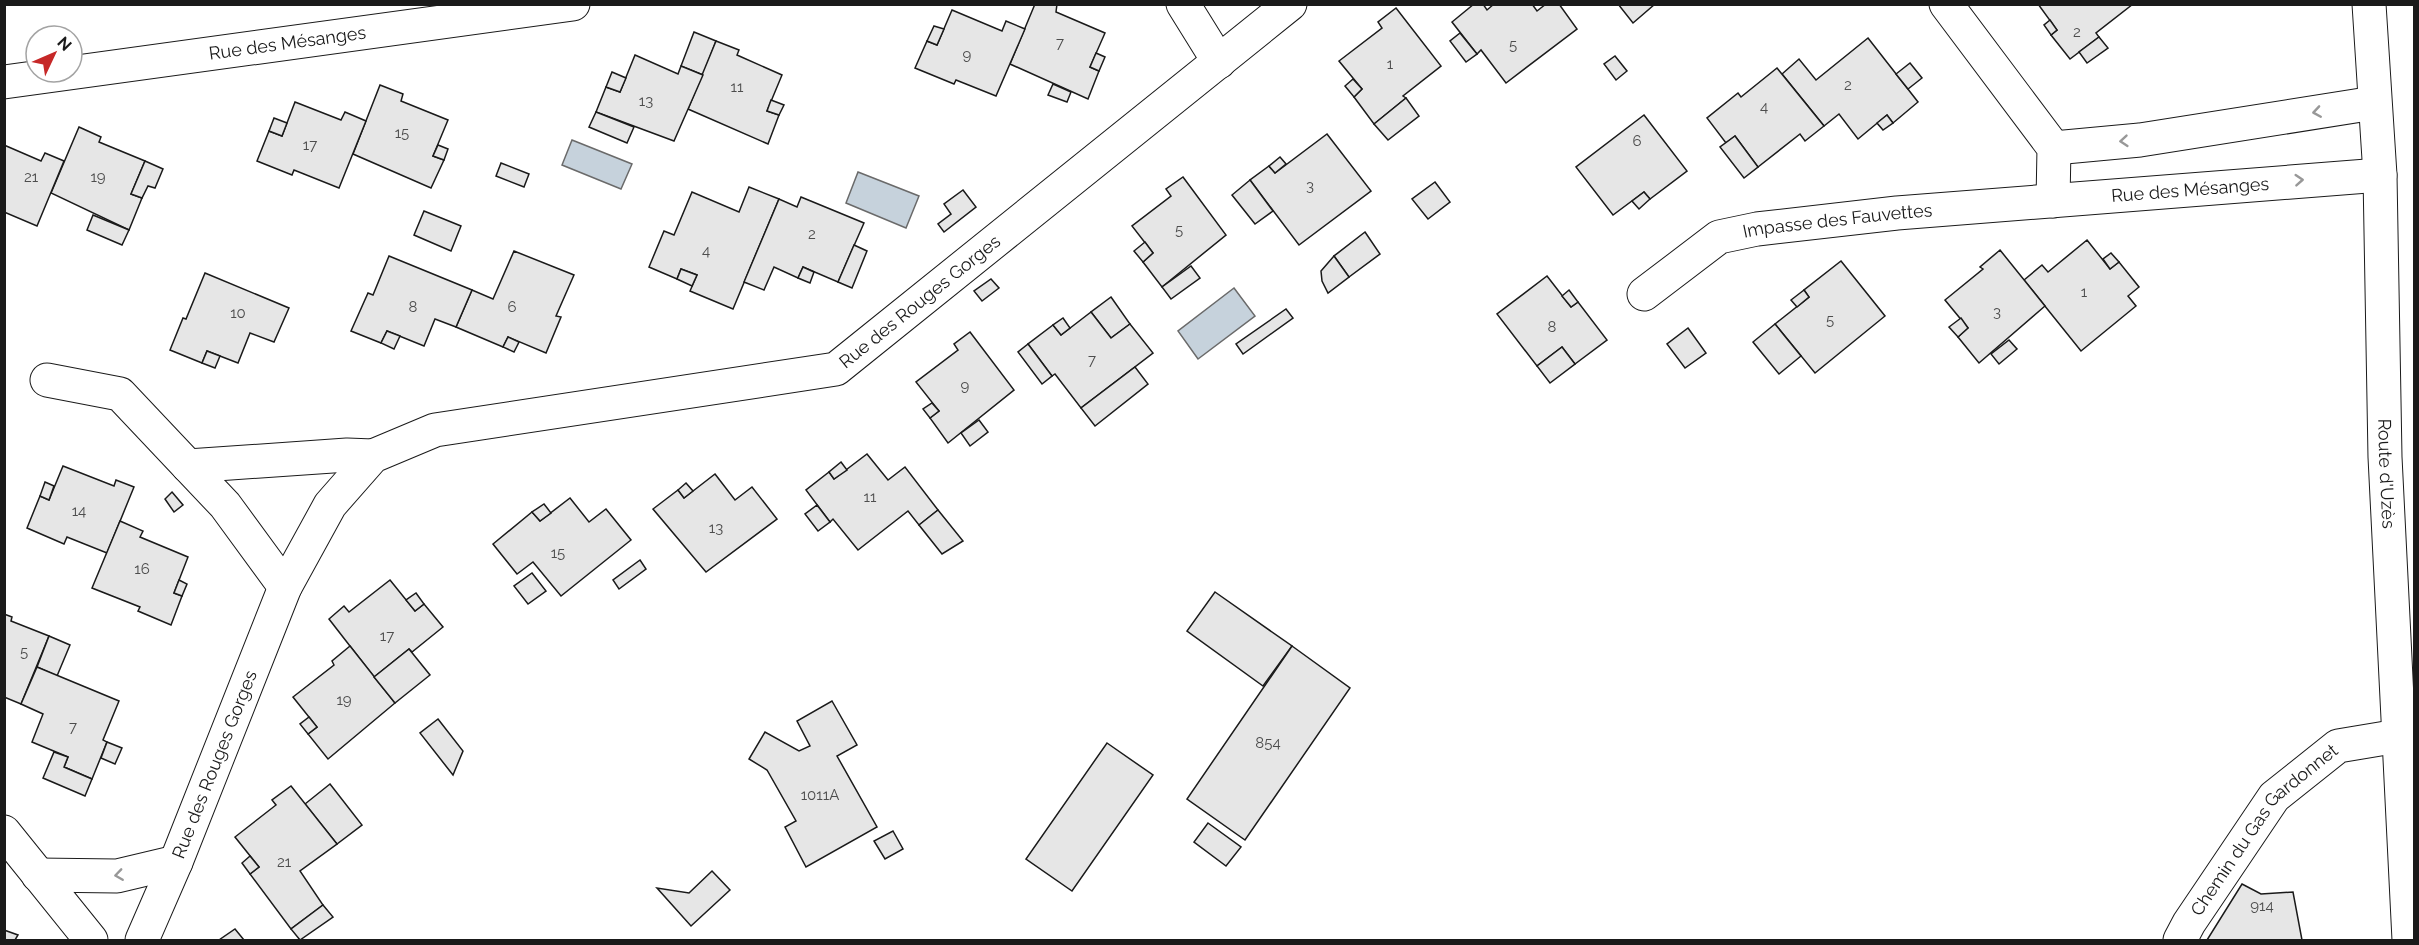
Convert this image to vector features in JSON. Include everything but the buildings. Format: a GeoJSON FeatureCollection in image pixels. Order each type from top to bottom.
{"type":"FeatureCollection","features":[{"type":"Feature","properties":{"kind":"street","name":"Rue des Mésanges"},"geometry":{"type":"LineString","coordinates":[[4,82],[573,4]]}},
{"type":"Feature","properties":{"kind":"street"},"geometry":{"type":"LineString","coordinates":[[1183,4],[1219,62]]}},
{"type":"Feature","properties":{"kind":"street","name":"Rue des Rouges Gorges"},"geometry":{"type":"LineString","coordinates":[[188,466],[347,455],[373,456],[435,430],[836,369],[1290,4]]}},
{"type":"Feature","properties":{"kind":"street"},"geometry":{"type":"LineString","coordinates":[[1946,4],[2054,148],[2053,201]]}},
{"type":"Feature","properties":{"kind":"street","name":"Route d'Uzès"},"geometry":{"type":"LineString","coordinates":[[2369,4],[2380,175],[2385,457],[2409,940]]}},
{"type":"Feature","properties":{"kind":"street"},"geometry":{"type":"LineString","coordinates":[[2054,148],[2140,140],[2374,103]]}},
{"type":"Feature","properties":{"kind":"street","name":"Rue des Mésanges"},"geometry":{"type":"LineString","coordinates":[[2053,201],[2380,175]]}},
{"type":"Feature","properties":{"kind":"street","name":"Impasse des Fauvettes"},"geometry":{"type":"LineString","coordinates":[[1644,294],[1719,237],[1757,229],[1897,213],[2053,201]]}},
{"type":"Feature","properties":{"kind":"street"},"geometry":{"type":"LineString","coordinates":[[47,380],[120,394],[225,505],[285,587]]}},
{"type":"Feature","properties":{"kind":"street","name":"Rue des Rouges Gorges"},"geometry":{"type":"LineString","coordinates":[[142,940],[176,862],[285,587],[330,505],[373,456]]}},
{"type":"Feature","properties":{"kind":"street","name":"Chemin du Gas Gardonnet"},"geometry":{"type":"LineString","coordinates":[[2180,940],[2189,923],[2274,797],[2338,746],[2398,736]]}},
{"type":"Feature","properties":{"kind":"street"},"geometry":{"type":"LineString","coordinates":[[4,832],[91,940]]}},
{"type":"Feature","properties":{"kind":"street"},"geometry":{"type":"LineString","coordinates":[[38,875],[117,876],[176,862]]}},
{"type":"Feature","properties":{"kind":"shaded area"},"geometry":{"type":"Polygon","coordinates":[[[572,140],[632,164],[621,189],[562,165],[572,140]]]}},
{"type":"Feature","properties":{"kind":"shaded area"},"geometry":{"type":"Polygon","coordinates":[[[858,172],[919,196],[906,228],[846,203],[858,172]]]}},
{"type":"Feature","properties":{"kind":"shaded area"},"geometry":{"type":"Polygon","coordinates":[[[1234,288],[1255,316],[1198,359],[1178,331],[1234,288]]]}}]}
